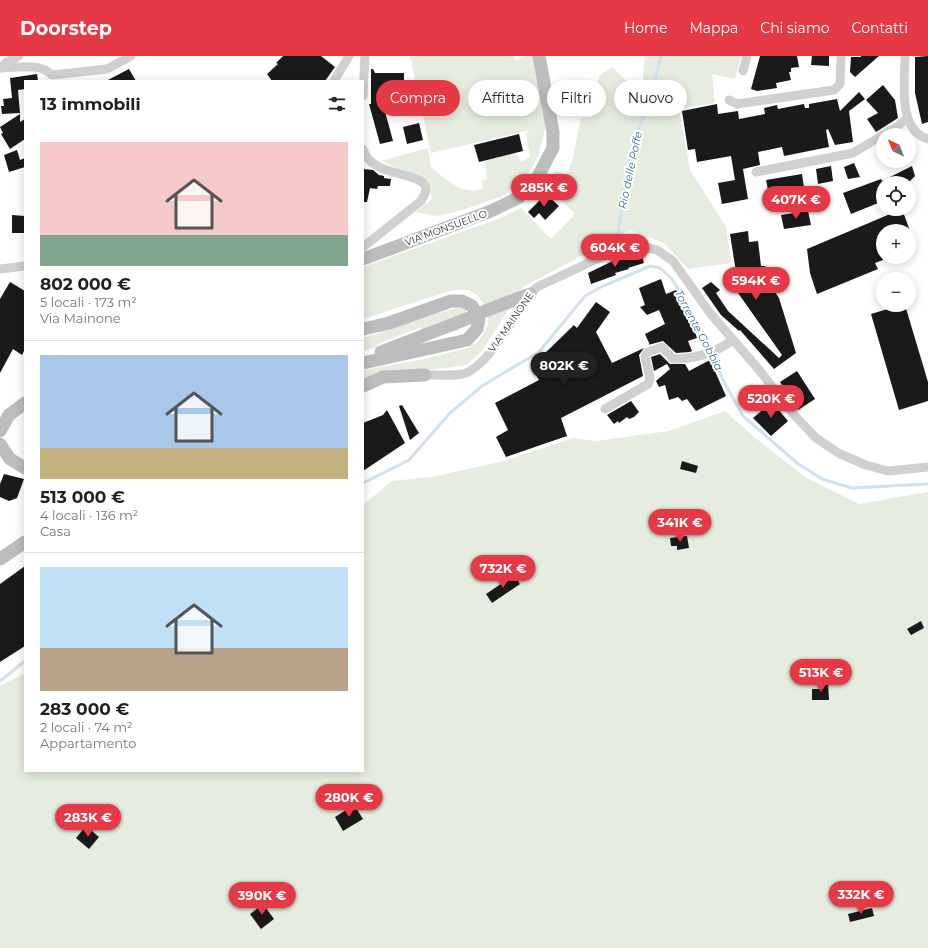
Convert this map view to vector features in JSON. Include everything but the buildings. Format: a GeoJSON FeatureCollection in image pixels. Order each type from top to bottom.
{"type":"FeatureCollection","features":[{"type":"Feature","properties":{"kind":"main road","name":"VIA MONSUELLO"},"geometry":{"type":"LineString","coordinates":[[364,259],[492,211],[518,198],[536,180],[553,148],[553,132],[539,56]]}},
{"type":"Feature","properties":{"kind":"main road"},"geometry":{"type":"LineString","coordinates":[[485,311],[530,294]]}},
{"type":"Feature","properties":{"kind":"main road"},"geometry":{"type":"LineString","coordinates":[[364,329],[389,323],[451,301],[462,301],[472,306],[479,318],[478,329],[467,340],[364,363]]}},
{"type":"Feature","properties":{"kind":"main road"},"geometry":{"type":"LineString","coordinates":[[364,359],[469,318]]}},
{"type":"Feature","properties":{"kind":"main road"},"geometry":{"type":"LineString","coordinates":[[364,386],[383,377],[425,375]]}},
{"type":"Feature","properties":{"kind":"main road"},"geometry":{"type":"LineString","coordinates":[[0,431],[9,415],[24,404]]}},
{"type":"Feature","properties":{"kind":"main road"},"geometry":{"type":"LineString","coordinates":[[0,444],[10,459],[24,467]]}},
{"type":"Feature","properties":{"kind":"main road"},"geometry":{"type":"LineString","coordinates":[[0,559],[24,543]]}},
{"type":"Feature","properties":{"kind":"street"},"geometry":{"type":"LineString","coordinates":[[20,56],[7,62],[0,68],[41,67],[48,70],[54,78],[107,69],[131,56]]}},
{"type":"Feature","properties":{"kind":"street"},"geometry":{"type":"LineString","coordinates":[[335,80],[349,56]]}},
{"type":"Feature","properties":{"kind":"street"},"geometry":{"type":"LineString","coordinates":[[364,80],[365,56]]}},
{"type":"Feature","properties":{"kind":"street"},"geometry":{"type":"LineString","coordinates":[[743,71],[747,56]]}},
{"type":"Feature","properties":{"kind":"street"},"geometry":{"type":"LineString","coordinates":[[729,100],[737,104],[834,90],[840,84],[841,56]]}},
{"type":"Feature","properties":{"kind":"street"},"geometry":{"type":"LineString","coordinates":[[905,56],[905,102],[907,118],[914,130],[928,139]]}},
{"type":"Feature","properties":{"kind":"street"},"geometry":{"type":"LineString","coordinates":[[895,128],[907,118]]}},
{"type":"Feature","properties":{"kind":"street"},"geometry":{"type":"LineString","coordinates":[[756,172],[853,154],[876,139]]}},
{"type":"Feature","properties":{"kind":"street"},"geometry":{"type":"LineString","coordinates":[[364,154],[372,162],[390,172],[420,181],[425,186],[426,192],[421,201],[364,246]]}},
{"type":"Feature","properties":{"kind":"street","name":"VIA MAINONE"},"geometry":{"type":"LineString","coordinates":[[425,375],[460,374],[476,368],[487,356],[530,294],[544,282],[625,246],[644,246],[657,250],[673,261],[710,313],[760,371],[795,416],[816,438],[828,447],[866,465],[888,471],[928,467]]}},
{"type":"Feature","properties":{"kind":"street"},"geometry":{"type":"LineString","coordinates":[[0,269],[24,266]]}},
{"type":"Feature","properties":{"kind":"street"},"geometry":{"type":"LineString","coordinates":[[605,408],[648,384],[650,379],[645,356],[648,352],[662,348],[673,359],[706,354],[722,348],[733,340]]}},
{"type":"Feature","properties":{"kind":"shaded area"},"geometry":{"type":"Polygon","coordinates":[[[410,56],[514,56],[515,60],[526,56],[534,56],[538,80],[468,80],[468,116],[539,116],[539,85],[546,126],[538,156],[527,176],[505,195],[460,211],[437,216],[416,212],[432,199],[429,187],[414,175],[381,161],[428,148],[431,167],[448,181],[462,189],[476,190],[483,188],[482,181],[487,179],[485,160],[516,153],[521,162],[530,157],[526,134],[530,130],[431,153],[423,116],[460,116],[460,80],[415,80],[410,56]]]}},
{"type":"Feature","properties":{"kind":"shaded area"},"geometry":{"type":"Polygon","coordinates":[[[645,56],[741,56],[735,79],[712,74],[715,103],[687,108],[687,80],[643,80],[645,56]]]}},
{"type":"Feature","properties":{"kind":"shaded area"},"geometry":{"type":"Polygon","coordinates":[[[612,67],[626,80],[614,80],[614,116],[680,116],[690,170],[726,227],[731,263],[688,269],[664,243],[630,230],[523,287],[482,351],[467,365],[437,369],[381,373],[364,378],[364,370],[425,359],[467,348],[478,342],[488,325],[487,308],[478,296],[469,290],[452,290],[364,319],[364,267],[498,219],[521,208],[551,239],[575,214],[546,184],[556,171],[566,175],[572,162],[581,118],[606,116],[606,80],[598,80],[599,76],[612,67]]]}},
{"type":"Feature","properties":{"kind":"shaded area"},"geometry":{"type":"Polygon","coordinates":[[[459,307],[466,311],[467,322],[459,330],[428,337],[421,327],[378,344],[375,348],[364,351],[364,338],[438,311],[439,313],[459,307]]]}},
{"type":"Feature","properties":{"kind":"shaded area"},"geometry":{"type":"Polygon","coordinates":[[[725,411],[754,437],[805,477],[859,504],[928,492],[928,948],[0,948],[0,686],[24,674],[24,772],[364,772],[364,504],[392,481],[432,477],[504,461],[573,438],[596,441],[669,431],[725,411]]]}},
{"type":"Feature","properties":{"kind":"waterway","name":"Rio delle Poffe"},"geometry":{"type":"LineString","coordinates":[[618,238],[624,190],[637,132],[648,107],[661,56]]}},
{"type":"Feature","properties":{"kind":"waterway","name":"Torrente Gobbia"},"geometry":{"type":"LineString","coordinates":[[364,482],[409,460],[450,413],[482,386],[539,352],[585,296],[601,287],[650,266],[660,268],[671,278],[683,296],[699,325],[724,382],[743,416],[797,463],[822,479],[852,488],[928,484]]}},
{"type":"Feature","properties":{"kind":"waterway","name":"Torrente Gobbia"},"geometry":{"type":"LineString","coordinates":[[0,681],[24,662]]}}]}
